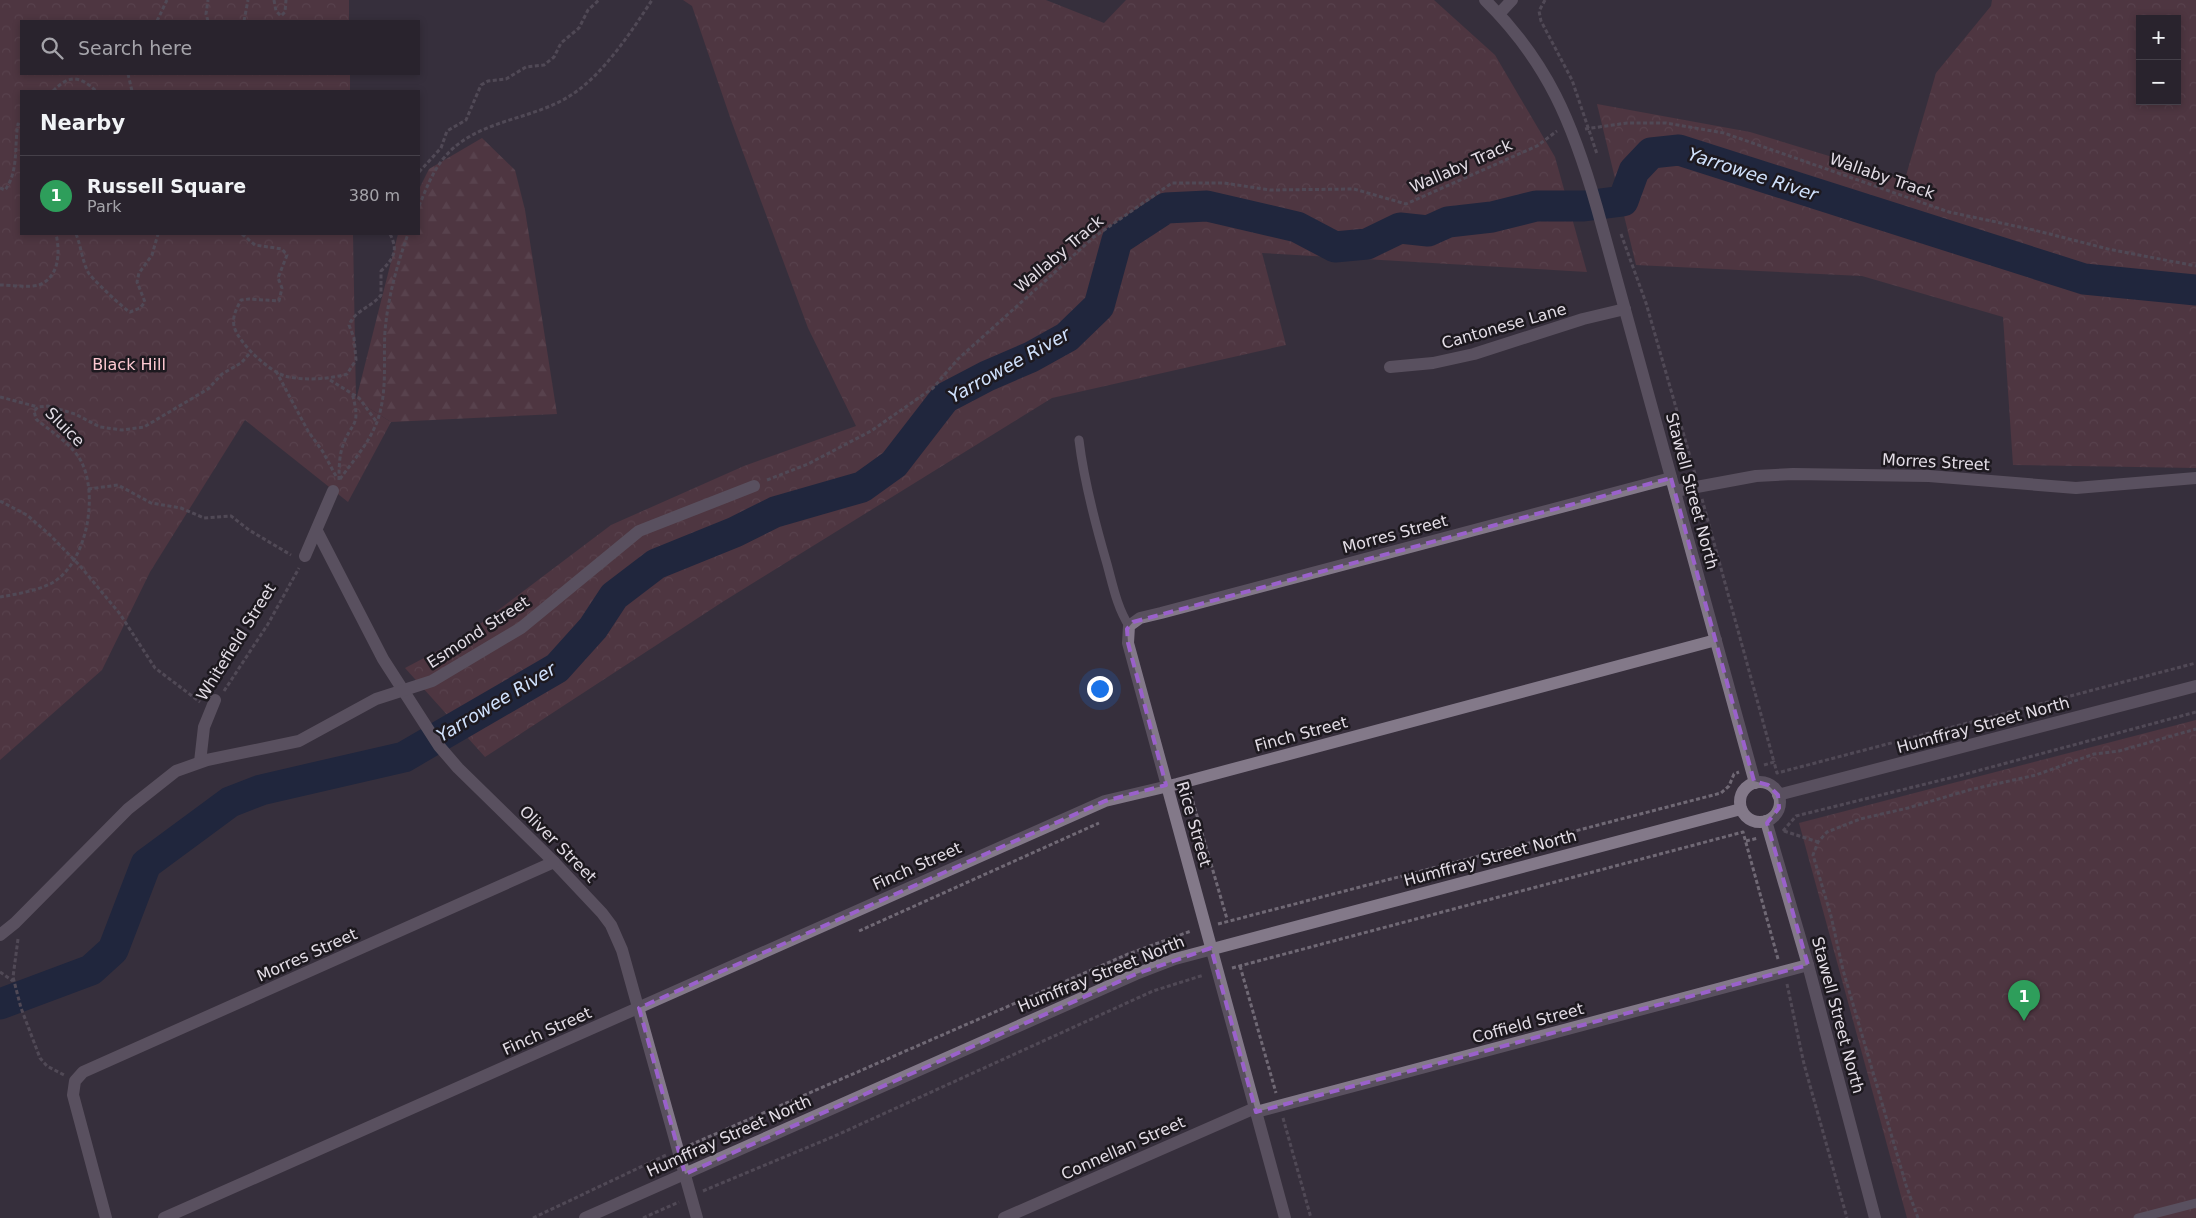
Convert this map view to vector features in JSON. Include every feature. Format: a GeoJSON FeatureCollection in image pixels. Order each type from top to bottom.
{"type":"FeatureCollection","features":[{"type":"Feature","properties":{"kind":"street","name":"Stawell Street North"},"geometry":{"type":"LineString","coordinates":[[1485,0],[1529,49],[1572,129],[1601,221],[1755,783]]}},
{"type":"Feature","properties":{"kind":"street"},"geometry":{"type":"LineString","coordinates":[[1499,14],[1512,0]]}},
{"type":"Feature","properties":{"kind":"street","name":"Cantonese Lane"},"geometry":{"type":"LineString","coordinates":[[1390,367],[1433,362],[1474,354],[1583,319],[1625,309]]}},
{"type":"Feature","properties":{"kind":"street","name":"Morres Street"},"geometry":{"type":"LineString","coordinates":[[1675,491],[1729,480],[1786,474],[1929,476],[2076,488],[2196,478]]}},
{"type":"Feature","properties":{"kind":"street","name":"Morres Street"},"geometry":{"type":"LineString","coordinates":[[1129,626],[1136,620],[1147,616],[1671,478]]}},
{"type":"Feature","properties":{"kind":"street"},"geometry":{"type":"LineString","coordinates":[[303,559],[317,532],[336,486]]}},
{"type":"Feature","properties":{"kind":"street","name":"Esmond Street"},"geometry":{"type":"LineString","coordinates":[[200,762],[299,741],[376,699],[402,692],[450,672],[521,628],[639,532],[754,486]]}},
{"type":"Feature","properties":{"kind":"street","name":"Oliver Street"},"geometry":{"type":"LineString","coordinates":[[317,532],[343,579],[365,626],[402,692],[439,746],[465,776],[554,862],[611,925],[622,950],[698,1218]]}},
{"type":"Feature","properties":{"kind":"street","name":"Rice Street"},"geometry":{"type":"LineString","coordinates":[[1129,626],[1128,643],[1285,1218]]}},
{"type":"Feature","properties":{"kind":"street","name":"Finch Street"},"geometry":{"type":"LineString","coordinates":[[164,1218],[1105,801],[1716,640]]}},
{"type":"Feature","properties":{"kind":"street","name":"Humffray Street North"},"geometry":{"type":"LineString","coordinates":[[1778,795],[2196,686]]}},
{"type":"Feature","properties":{"kind":"street","name":"Whitefield Street"},"geometry":{"type":"LineString","coordinates":[[200,762],[204,727],[213,705]]}},
{"type":"Feature","properties":{"kind":"street"},"geometry":{"type":"LineString","coordinates":[[0,935],[128,809],[169,776],[187,766],[200,762]]}},
{"type":"Feature","properties":{"kind":"street"},"geometry":{"type":"LineString","coordinates":[[1755,783],[1768,785],[1778,795],[1779,808],[1776,814],[1766,821],[1750,820],[1741,809],[1742,793],[1755,783]]}},
{"type":"Feature","properties":{"kind":"street","name":"Humffray Street North"},"geometry":{"type":"LineString","coordinates":[[585,1218],[1136,974],[1211,948],[1741,809]]}},
{"type":"Feature","properties":{"kind":"street","name":"Stawell Street North"},"geometry":{"type":"LineString","coordinates":[[1766,821],[1808,965],[1875,1218]]}},
{"type":"Feature","properties":{"kind":"street","name":"Morres Street"},"geometry":{"type":"LineString","coordinates":[[76,1081],[88,1069],[554,862]]}},
{"type":"Feature","properties":{"kind":"street","name":"Coffield Street"},"geometry":{"type":"LineString","coordinates":[[1256,1110],[1280,1106],[1808,965]]}},
{"type":"Feature","properties":{"kind":"street"},"geometry":{"type":"LineString","coordinates":[[76,1081],[73,1095],[106,1218]]}},
{"type":"Feature","properties":{"kind":"street","name":"Connellan Street"},"geometry":{"type":"LineString","coordinates":[[1004,1218],[1256,1110]]}},
{"type":"Feature","properties":{"kind":"lane","name":"Rice Street"},"geometry":{"type":"LineString","coordinates":[[1079,440],[1083,472],[1102,547],[1119,608],[1129,626]]}},
{"type":"Feature","properties":{"kind":"lane"},"geometry":{"type":"LineString","coordinates":[[2138,1218],[2196,1203]]}},
{"type":"Feature","properties":{"kind":"path"},"geometry":{"type":"LineString","coordinates":[[157,20],[167,0]]}},
{"type":"Feature","properties":{"kind":"path"},"geometry":{"type":"LineString","coordinates":[[208,0],[206,14],[208,20]]}},
{"type":"Feature","properties":{"kind":"path"},"geometry":{"type":"LineString","coordinates":[[244,20],[248,0]]}},
{"type":"Feature","properties":{"kind":"path"},"geometry":{"type":"LineString","coordinates":[[274,0],[276,11],[281,16],[285,12],[286,0]]}},
{"type":"Feature","properties":{"kind":"path"},"geometry":{"type":"LineString","coordinates":[[420,171],[441,148],[447,131],[466,120],[481,85],[488,81],[506,79],[526,67],[544,65],[554,57],[561,43],[579,28],[588,10],[600,0]]}},
{"type":"Feature","properties":{"kind":"path"},"geometry":{"type":"LineString","coordinates":[[420,204],[437,168],[452,149],[478,132],[547,108],[580,89],[598,71],[652,0]]}},
{"type":"Feature","properties":{"kind":"path"},"geometry":{"type":"LineString","coordinates":[[1544,0],[1540,11],[1541,21],[1572,80],[1590,128]]}},
{"type":"Feature","properties":{"kind":"path"},"geometry":{"type":"LineString","coordinates":[[128,75],[132,90]]}},
{"type":"Feature","properties":{"kind":"path"},"geometry":{"type":"LineString","coordinates":[[54,90],[64,80],[76,79],[88,84],[95,90]]}},
{"type":"Feature","properties":{"kind":"path","name":"Wallaby Track"},"geometry":{"type":"LineString","coordinates":[[754,486],[808,464],[871,431],[933,388],[958,359],[1094,237],[1172,183],[1224,183],[1270,190],[1354,189],[1406,204],[1537,146],[1559,130],[1627,123],[1666,123],[1724,133],[1949,212],[2034,230],[2108,249],[2196,266]]}},
{"type":"Feature","properties":{"kind":"path"},"geometry":{"type":"LineString","coordinates":[[0,188],[5,190],[11,181],[16,162],[18,124],[20,125]]}},
{"type":"Feature","properties":{"kind":"path"},"geometry":{"type":"LineString","coordinates":[[0,285],[38,285],[47,280],[58,262],[60,251],[56,235]]}},
{"type":"Feature","properties":{"kind":"path"},"geometry":{"type":"LineString","coordinates":[[76,235],[88,274],[108,291],[122,308],[130,312],[140,308],[144,302],[137,282],[139,273],[152,255],[158,235]]}},
{"type":"Feature","properties":{"kind":"path"},"geometry":{"type":"LineString","coordinates":[[243,235],[255,245],[282,249],[287,255],[278,278],[282,288],[279,301],[249,298],[241,300],[234,313],[234,326],[251,352],[262,363],[285,376],[329,379],[347,374],[356,360],[354,338],[349,325],[352,316],[376,302],[381,295],[381,271],[394,256],[396,250],[390,235]]}},
{"type":"Feature","properties":{"kind":"path"},"geometry":{"type":"LineString","coordinates":[[336,486],[366,443],[377,422],[385,382],[384,349],[388,306],[408,235]]}},
{"type":"Feature","properties":{"kind":"path","name":"Sluice"},"geometry":{"type":"LineString","coordinates":[[0,597],[30,591],[53,583],[74,560],[84,537],[89,513],[88,488],[81,461],[73,451],[36,419],[34,412],[38,407],[48,406],[75,414],[100,427],[122,430],[144,426],[208,389],[222,374],[241,363],[251,352]]}},
{"type":"Feature","properties":{"kind":"path"},"geometry":{"type":"LineString","coordinates":[[275,370],[308,431],[323,452],[336,486]]}},
{"type":"Feature","properties":{"kind":"path"},"geometry":{"type":"LineString","coordinates":[[329,379],[352,393],[377,422]]}},
{"type":"Feature","properties":{"kind":"path"},"geometry":{"type":"LineString","coordinates":[[336,486],[342,448],[356,422],[358,412],[352,393]]}},
{"type":"Feature","properties":{"kind":"path"},"geometry":{"type":"LineString","coordinates":[[0,397],[38,407]]}},
{"type":"Feature","properties":{"kind":"path"},"geometry":{"type":"LineString","coordinates":[[88,488],[118,485],[151,503],[181,508],[204,518],[230,516],[249,530],[303,559]]}},
{"type":"Feature","properties":{"kind":"path"},"geometry":{"type":"LineString","coordinates":[[0,501],[27,515],[74,560],[120,614],[155,668],[213,705]]}},
{"type":"Feature","properties":{"kind":"path","name":"Whitefield Street"},"geometry":{"type":"LineString","coordinates":[[213,705],[233,679],[268,624],[303,559]]}},
{"type":"Feature","properties":{"kind":"path"},"geometry":{"type":"LineString","coordinates":[[1217,925],[1721,793],[1729,786],[1734,774],[1774,762],[1777,773],[2196,663]]}},
{"type":"Feature","properties":{"kind":"path"},"geometry":{"type":"LineString","coordinates":[[1746,841],[1784,831],[1796,816],[1962,775],[2196,712]]}},
{"type":"Feature","properties":{"kind":"path"},"geometry":{"type":"LineString","coordinates":[[1918,1218],[1906,1185],[1843,970],[1831,916],[1812,854],[1818,842],[1827,832],[1860,819],[1908,808],[1969,790],[2036,775],[2094,754],[2119,751],[2196,729]]}},
{"type":"Feature","properties":{"kind":"path"},"geometry":{"type":"LineString","coordinates":[[1191,795],[1227,918]]}},
{"type":"Feature","properties":{"kind":"path"},"geometry":{"type":"LineString","coordinates":[[859,931],[1099,823]]}},
{"type":"Feature","properties":{"kind":"path"},"geometry":{"type":"LineString","coordinates":[[1784,831],[1818,842]]}},
{"type":"Feature","properties":{"kind":"path"},"geometry":{"type":"LineString","coordinates":[[643,1218],[845,1131],[1153,991],[1240,966],[1744,832],[1783,972],[1804,1064],[1848,1218]]}},
{"type":"Feature","properties":{"kind":"path"},"geometry":{"type":"LineString","coordinates":[[22,915],[14,961],[13,981],[21,1008],[34,1045],[44,1063],[76,1081]]}},
{"type":"Feature","properties":{"kind":"path"},"geometry":{"type":"LineString","coordinates":[[533,1218],[678,1150],[1128,954],[1191,931]]}},
{"type":"Feature","properties":{"kind":"path"},"geometry":{"type":"LineString","coordinates":[[1240,966],[1311,1218]]}},
{"type":"Feature","properties":{"kind":"path"},"geometry":{"type":"LineString","coordinates":[[0,972],[13,981]]}},
{"type":"Feature","properties":{"kind":"highlighted area"},"geometry":{"type":"Polygon","coordinates":[[[1671,478],[1754,781],[1768,785],[1778,795],[1779,808],[1767,823],[1808,965],[1256,1112],[1211,948],[1136,974],[685,1174],[639,1008],[1105,801],[1166,785],[1128,643],[1127,629],[1133,622],[1671,478]]]}},
{"type":"Feature","properties":{"kind":"green space","name":"Black Hill"},"geometry":{"type":"Polygon","coordinates":[[[0,0],[349,0],[349,20],[20,20],[20,75],[350,75],[350,90],[20,90],[20,235],[353,235],[356,400],[391,422],[348,502],[245,420],[150,572],[102,670],[0,760],[0,0]]]}},
{"type":"Feature","properties":{"kind":"green space"},"geometry":{"type":"Polygon","coordinates":[[[683,0],[1046,0],[1104,23],[1126,0],[1434,0],[1495,55],[1555,157],[1587,272],[1262,253],[1286,345],[1052,398],[724,601],[485,757],[405,668],[460,639],[611,525],[744,466],[856,426],[808,328],[731,120],[692,6],[683,0]]]}},
{"type":"Feature","properties":{"kind":"green space"},"geometry":{"type":"Polygon","coordinates":[[[1992,0],[2196,0],[2196,468],[2013,465],[2003,317],[1862,276],[1636,265],[1597,104],[1750,132],[1905,179],[1936,73],[1991,6],[1992,0]]]}},
{"type":"Feature","properties":{"kind":"green space"},"geometry":{"type":"Polygon","coordinates":[[[482,138],[515,170],[525,210],[557,414],[391,422],[356,400],[398,235],[420,235],[420,187],[429,169],[482,138]]]}},
{"type":"Feature","properties":{"kind":"green space"},"geometry":{"type":"Polygon","coordinates":[[[2196,720],[2196,1218],[1907,1218],[1799,823],[2196,720]]]}},
{"type":"Feature","properties":{"kind":"waterway","name":"Yarrowee River"},"geometry":{"type":"LineString","coordinates":[[0,1004],[91,970],[113,950],[146,864],[230,802],[261,790],[404,757],[557,668],[593,628],[614,596],[656,564],[735,532],[775,512],[862,487],[894,464],[945,398],[987,376],[1031,357],[1067,337],[1099,306],[1117,240],[1166,208],[1207,206],[1297,227],[1335,247],[1367,244],[1400,228],[1428,231],[1448,222],[1492,217],[1536,206],[1584,206],[1623,201],[1634,171],[1651,153],[1679,150],[2084,279],[2196,290]]}},
{"type":"Feature","properties":{"kind":"place","name":"Russell Square"},"geometry":{"type":"Point","coordinates":[2024,1021]}}]}
